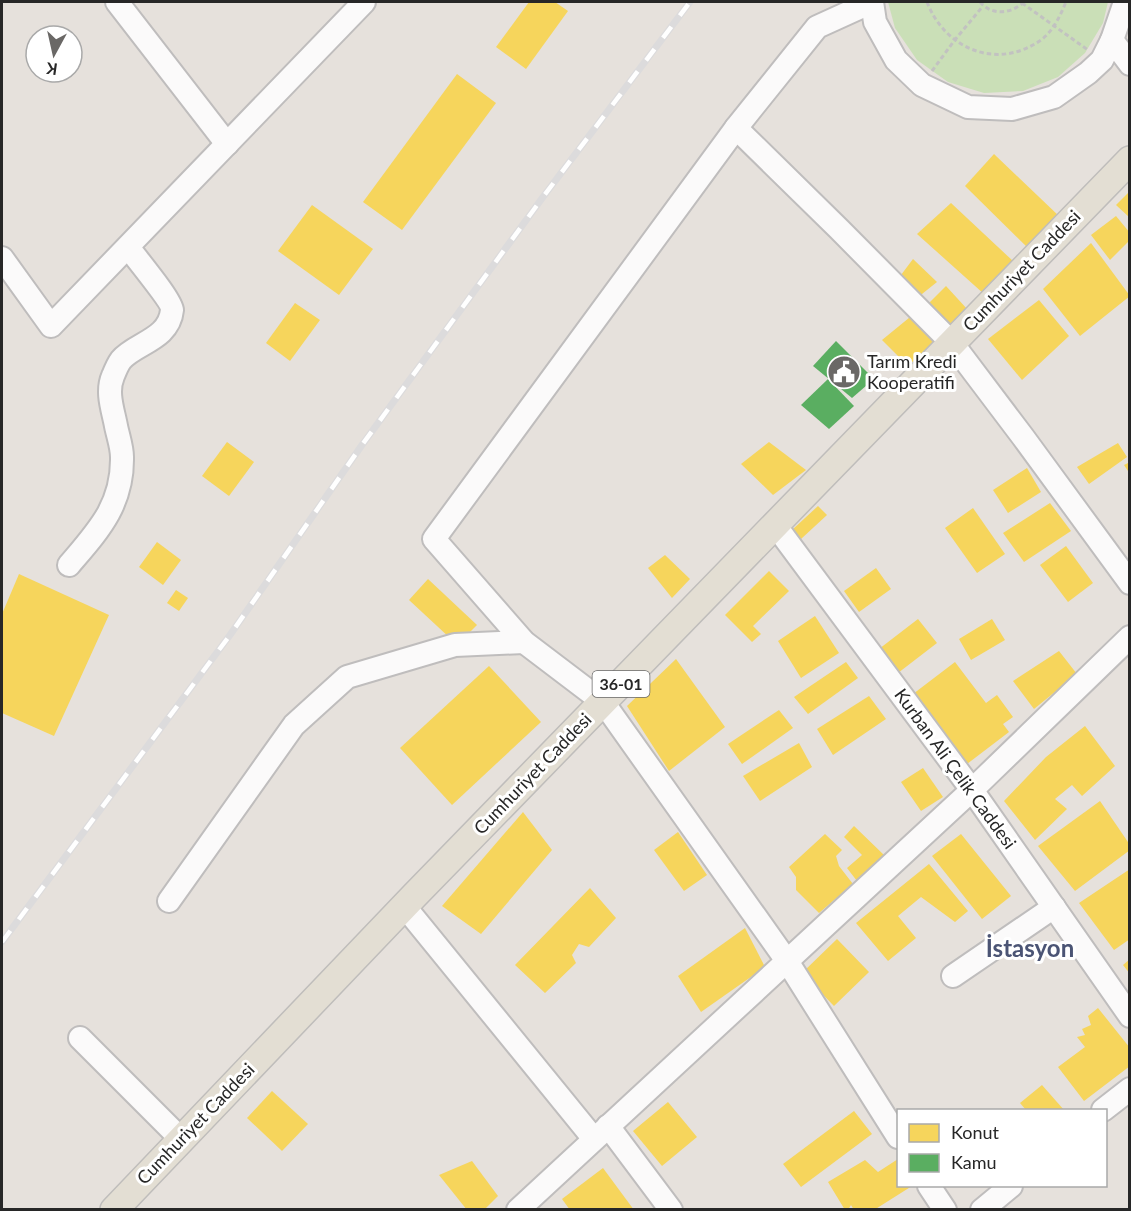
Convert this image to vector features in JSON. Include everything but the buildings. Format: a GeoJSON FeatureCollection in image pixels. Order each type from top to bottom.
{"type":"FeatureCollection","features":[{"type":"Feature","properties":{"kind":"main road","name":"Cumhuriyet Caddesi"},"geometry":{"type":"LineString","coordinates":[[114,1209],[1130,160]]}},
{"type":"Feature","properties":{"kind":"street"},"geometry":{"type":"LineString","coordinates":[[117,2],[227,144]]}},
{"type":"Feature","properties":{"kind":"street"},"geometry":{"type":"LineString","coordinates":[[2,258],[51,326],[364,2]]}},
{"type":"Feature","properties":{"kind":"street"},"geometry":{"type":"LineString","coordinates":[[897,1135],[787,961],[603,702],[524,642],[434,539],[735,128],[817,27],[872,2],[875,22],[896,60],[922,85],[968,106],[1012,109],[1054,97],[1088,73],[1107,50],[1125,2]]}},
{"type":"Feature","properties":{"kind":"street"},"geometry":{"type":"LineString","coordinates":[[1107,50],[1130,64]]}},
{"type":"Feature","properties":{"kind":"street"},"geometry":{"type":"LineString","coordinates":[[735,128],[952,343],[1130,583]]}},
{"type":"Feature","properties":{"kind":"street"},"geometry":{"type":"LineString","coordinates":[[69,565],[104,524],[118,493],[122,457],[111,397],[112,379],[121,359],[158,335],[168,323],[172,307],[128,247]]}},
{"type":"Feature","properties":{"kind":"street","name":"Kurban Ali Çelik Caddesi"},"geometry":{"type":"LineString","coordinates":[[775,525],[972,790],[1130,1016]]}},
{"type":"Feature","properties":{"kind":"street"},"geometry":{"type":"LineString","coordinates":[[518,1209],[972,790],[1130,637]]}},
{"type":"Feature","properties":{"kind":"street"},"geometry":{"type":"LineString","coordinates":[[169,901],[294,725],[347,677],[455,645],[524,642]]}},
{"type":"Feature","properties":{"kind":"street"},"geometry":{"type":"LineString","coordinates":[[405,907],[671,1209]]}},
{"type":"Feature","properties":{"kind":"street"},"geometry":{"type":"LineString","coordinates":[[954,976],[1054,907]]}},
{"type":"Feature","properties":{"kind":"street"},"geometry":{"type":"LineString","coordinates":[[80,1038],[181,1139]]}},
{"type":"Feature","properties":{"kind":"street"},"geometry":{"type":"LineString","coordinates":[[1104,1109],[1130,1089]]}},
{"type":"Feature","properties":{"kind":"street"},"geometry":{"type":"LineString","coordinates":[[930,1187],[945,1209]]}},
{"type":"Feature","properties":{"kind":"street"},"geometry":{"type":"LineString","coordinates":[[982,1209],[1009,1187]]}},
{"type":"Feature","properties":{"kind":"path"},"geometry":{"type":"LineString","coordinates":[[927,2],[937,24],[954,41],[974,51],[997,55],[1020,51],[1042,39],[1058,21],[1066,2]]}},
{"type":"Feature","properties":{"kind":"path"},"geometry":{"type":"LineString","coordinates":[[980,2],[983,6],[1001,12],[1010,11],[1023,2],[1054,26],[1107,50]]}},
{"type":"Feature","properties":{"kind":"path"},"geometry":{"type":"LineString","coordinates":[[922,85],[983,6]]}},
{"type":"Feature","properties":{"kind":"green space"},"geometry":{"type":"Polygon","coordinates":[[[888,2],[1108,2],[1103,23],[1085,53],[1058,77],[1023,91],[984,93],[948,82],[917,60],[895,28],[888,2]]]}},
{"type":"Feature","properties":{"kind":"railway"},"geometry":{"type":"LineString","coordinates":[[2,942],[230,635],[362,445],[543,197],[690,2]]}},
{"type":"Feature","properties":{"kind":"place","name":"Tarım Kredi Kooperatifi"},"geometry":{"type":"Point","coordinates":[844,372]}},
{"type":"Feature","properties":{"kind":"district","name":"İstasyon"},"geometry":{"type":"Point","coordinates":[1030,949]}}]}
